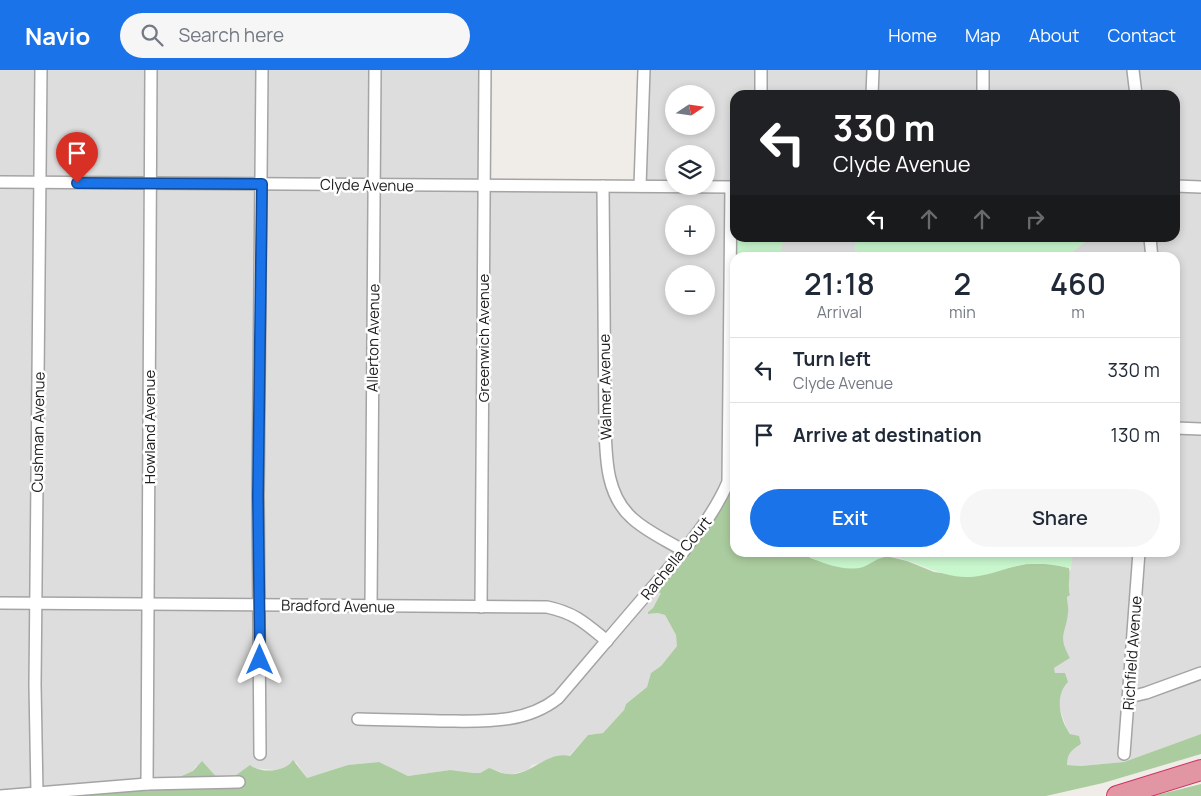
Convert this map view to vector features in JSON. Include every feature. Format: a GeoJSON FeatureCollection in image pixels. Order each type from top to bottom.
{"type":"FeatureCollection","features":[{"type":"Feature","properties":{"kind":"highway"},"geometry":{"type":"LineString","coordinates":[[1117,796],[1201,770]]}},
{"type":"Feature","properties":{"kind":"street","name":"Cushman Avenue"},"geometry":{"type":"LineString","coordinates":[[37,793],[35,685],[41,70]]}},
{"type":"Feature","properties":{"kind":"street","name":"Howland Avenue"},"geometry":{"type":"LineString","coordinates":[[147,784],[151,70]]}},
{"type":"Feature","properties":{"kind":"street"},"geometry":{"type":"LineString","coordinates":[[260,754],[258,496],[262,70]]}},
{"type":"Feature","properties":{"kind":"street","name":"Allerton Avenue"},"geometry":{"type":"LineString","coordinates":[[371,606],[375,70]]}},
{"type":"Feature","properties":{"kind":"street","name":"Greenwich Avenue"},"geometry":{"type":"LineString","coordinates":[[481,606],[483,308],[486,186],[485,70]]}},
{"type":"Feature","properties":{"kind":"street"},"geometry":{"type":"LineString","coordinates":[[640,186],[644,70]]}},
{"type":"Feature","properties":{"kind":"street"},"geometry":{"type":"LineString","coordinates":[[760,90],[761,70]]}},
{"type":"Feature","properties":{"kind":"street"},"geometry":{"type":"LineString","coordinates":[[872,90],[873,70]]}},
{"type":"Feature","properties":{"kind":"street"},"geometry":{"type":"LineString","coordinates":[[983,70],[983,90]]}},
{"type":"Feature","properties":{"kind":"street"},"geometry":{"type":"LineString","coordinates":[[1133,70],[1135,90]]}},
{"type":"Feature","properties":{"kind":"street","name":"Clyde Avenue"},"geometry":{"type":"LineString","coordinates":[[0,182],[730,187]]}},
{"type":"Feature","properties":{"kind":"street","name":"Walmer Avenue"},"geometry":{"type":"LineString","coordinates":[[604,186],[605,426],[606,458],[610,482],[619,502],[632,518],[684,551]]}},
{"type":"Feature","properties":{"kind":"street"},"geometry":{"type":"LineString","coordinates":[[1180,186],[1201,187]]}},
{"type":"Feature","properties":{"kind":"street","name":"Rachella Court"},"geometry":{"type":"LineString","coordinates":[[358,719],[483,722],[503,720],[533,713],[546,707],[558,698],[684,551],[718,506],[728,482],[730,364]]}},
{"type":"Feature","properties":{"kind":"street"},"geometry":{"type":"LineString","coordinates":[[1180,428],[1201,429]]}},
{"type":"Feature","properties":{"kind":"street","name":"Richfield Avenue"},"geometry":{"type":"LineString","coordinates":[[1124,754],[1139,557]]}},
{"type":"Feature","properties":{"kind":"street","name":"Bradford Avenue"},"geometry":{"type":"LineString","coordinates":[[0,603],[547,607],[567,612],[584,622],[607,641]]}},
{"type":"Feature","properties":{"kind":"street"},"geometry":{"type":"LineString","coordinates":[[1129,697],[1146,693],[1201,673]]}},
{"type":"Feature","properties":{"kind":"street"},"geometry":{"type":"LineString","coordinates":[[0,796],[147,784],[240,782]]}},
{"type":"Feature","properties":{"kind":"shaded area"},"geometry":{"type":"Polygon","coordinates":[[[0,70],[486,70],[486,185],[634,186],[645,70],[1201,70],[1201,734],[1124,762],[1081,766],[1067,765],[1067,757],[1070,752],[1081,744],[1067,730],[1060,709],[1059,702],[1065,673],[1055,673],[1054,668],[1070,658],[1064,649],[1062,636],[1068,613],[1067,597],[1070,595],[1068,585],[1072,557],[1180,557],[1180,252],[1072,252],[1085,242],[1180,242],[1180,90],[730,90],[730,242],[734,242],[734,252],[730,252],[730,487],[653,608],[648,612],[648,614],[658,613],[665,615],[676,635],[678,645],[661,666],[651,673],[647,687],[626,704],[624,710],[603,733],[588,735],[569,756],[532,765],[528,770],[509,775],[489,768],[480,773],[473,774],[450,770],[408,776],[379,762],[348,765],[307,778],[296,762],[283,769],[253,768],[231,779],[219,780],[196,766],[193,771],[177,778],[0,795],[0,70]]]}},
{"type":"Feature","properties":{"kind":"shaded area"},"geometry":{"type":"Polygon","coordinates":[[[783,242],[855,242],[855,252],[781,252],[783,242]]]}},
{"type":"Feature","properties":{"kind":"green space"},"geometry":{"type":"Polygon","coordinates":[[[735,242],[1085,242],[1072,252],[735,252],[735,242]]]}},
{"type":"Feature","properties":{"kind":"green space"},"geometry":{"type":"Polygon","coordinates":[[[730,488],[730,557],[809,557],[849,568],[862,567],[874,560],[890,557],[907,561],[934,572],[969,577],[1026,564],[1053,564],[1069,568],[1070,595],[1067,597],[1068,611],[1063,639],[1070,658],[1054,668],[1055,673],[1065,673],[1068,682],[1061,694],[1061,715],[1070,734],[1079,736],[1081,744],[1071,752],[1067,765],[1081,766],[1124,762],[1201,734],[1201,754],[1103,783],[1046,796],[0,796],[177,778],[193,771],[202,761],[219,780],[231,779],[250,765],[267,771],[285,767],[293,760],[307,778],[348,765],[379,762],[408,776],[450,770],[480,773],[489,768],[508,774],[524,772],[554,757],[570,756],[588,735],[603,733],[624,710],[626,704],[647,687],[651,673],[661,666],[677,646],[676,635],[665,615],[658,613],[648,614],[661,593],[655,592],[730,488]]]}},
{"type":"Feature","properties":{"kind":"green space"},"geometry":{"type":"Polygon","coordinates":[[[810,557],[884,557],[863,567],[856,568],[839,567],[810,557]]]}},
{"type":"Feature","properties":{"kind":"green space"},"geometry":{"type":"Polygon","coordinates":[[[887,557],[1072,557],[1069,568],[1029,564],[980,576],[968,577],[946,574],[896,558],[887,557]]]}},
{"type":"Feature","properties":{"kind":"green space"},"geometry":{"type":"Polygon","coordinates":[[[1201,784],[1201,796],[1153,796],[1201,784]]]}},
{"type":"Feature","properties":{"kind":"route"},"geometry":{"type":"LineString","coordinates":[[77,183],[262,184],[258,496],[260,660]]}}]}
